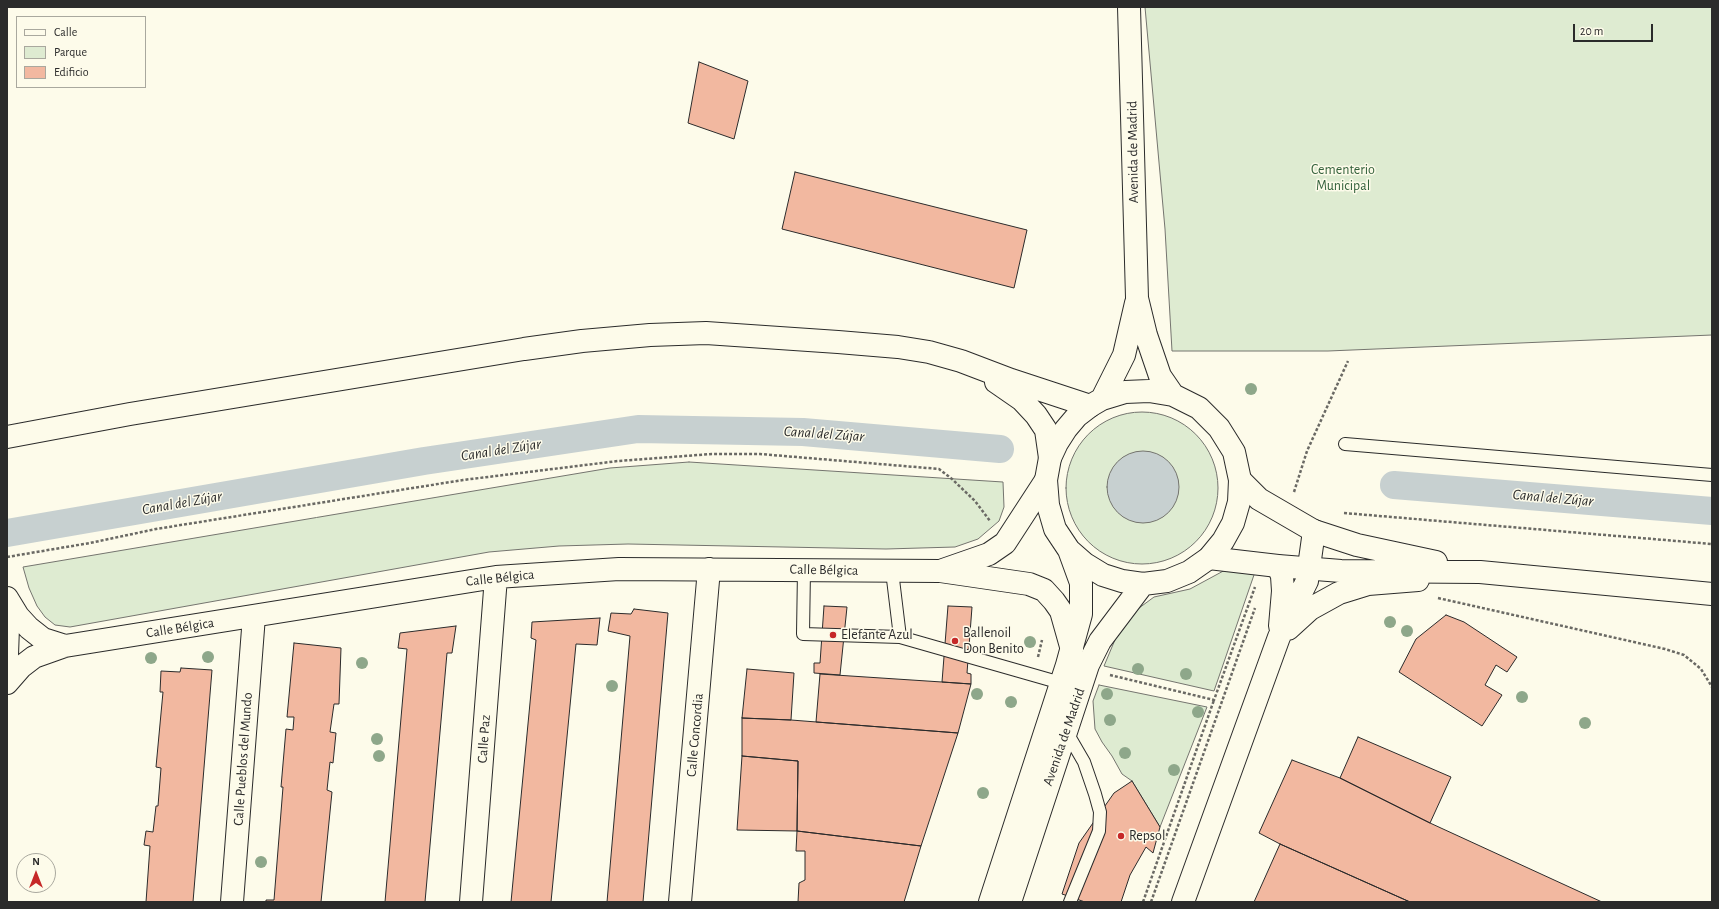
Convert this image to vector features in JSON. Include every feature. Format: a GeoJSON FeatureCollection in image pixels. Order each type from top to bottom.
{"type":"FeatureCollection","features":[{"type":"Feature","properties":{"kind":"street","name":"Avenida de Madrid"},"geometry":{"type":"LineString","coordinates":[[1129,7],[1137,298]]}},
{"type":"Feature","properties":{"kind":"street"},"geometry":{"type":"LineString","coordinates":[[1137,298],[1146,335],[1160,376],[1173,396]]}},
{"type":"Feature","properties":{"kind":"street"},"geometry":{"type":"LineString","coordinates":[[1096,403],[1124,355],[1137,298]]}},
{"type":"Feature","properties":{"kind":"street"},"geometry":{"type":"LineString","coordinates":[[7,437],[130,414],[524,349],[650,334],[706,333],[898,347],[929,352],[961,361],[1011,380],[1096,403]]}},
{"type":"Feature","properties":{"kind":"street"},"geometry":{"type":"LineString","coordinates":[[961,361],[1022,400],[1036,415],[1046,430],[1050,458]]}},
{"type":"Feature","properties":{"kind":"street"},"geometry":{"type":"LineString","coordinates":[[1150,391],[1173,396],[1199,408],[1219,428],[1234,452],[1240,480],[1239,502],[1233,523],[1223,541],[1209,558],[1184,574],[1167,580],[1143,584],[1122,581],[1103,575],[1084,564],[1069,550],[1055,529],[1048,505],[1046,480],[1050,458],[1066,429],[1077,416],[1096,403],[1125,392],[1150,391]]}},
{"type":"Feature","properties":{"kind":"street"},"geometry":{"type":"LineString","coordinates":[[940,571],[989,554],[1005,543],[1046,480]]}},
{"type":"Feature","properties":{"kind":"street"},"geometry":{"type":"LineString","coordinates":[[1240,480],[1258,499],[1314,531],[1358,545],[1480,572]]}},
{"type":"Feature","properties":{"kind":"street"},"geometry":{"type":"LineString","coordinates":[[1183,902],[1279,637],[1307,581],[1314,531]]}},
{"type":"Feature","properties":{"kind":"street"},"geometry":{"type":"LineString","coordinates":[[1069,550],[1081,583],[1081,614],[1072,667]]}},
{"type":"Feature","properties":{"kind":"street"},"geometry":{"type":"LineString","coordinates":[[1209,558],[1341,571],[1480,572],[1712,594]]}},
{"type":"Feature","properties":{"kind":"street"},"geometry":{"type":"LineString","coordinates":[[1270,565],[1282,576],[1283,591],[1279,637]]}},
{"type":"Feature","properties":{"kind":"street","name":"Calle Bélgica"},"geometry":{"type":"LineString","coordinates":[[7,683],[20,667],[34,658],[65,646],[496,576],[619,569],[710,568],[940,571]]}},
{"type":"Feature","properties":{"kind":"street","name":"Calle Concordia"},"geometry":{"type":"LineString","coordinates":[[680,902],[710,568]]}},
{"type":"Feature","properties":{"kind":"street"},"geometry":{"type":"LineString","coordinates":[[940,571],[1029,584],[1044,590],[1054,600],[1061,611],[1072,667]]}},
{"type":"Feature","properties":{"kind":"street"},"geometry":{"type":"LineString","coordinates":[[1279,637],[1310,609],[1339,593],[1368,584],[1480,572]]}},
{"type":"Feature","properties":{"kind":"street","name":"Calle Paz"},"geometry":{"type":"LineString","coordinates":[[471,902],[496,576]]}},
{"type":"Feature","properties":{"kind":"street","name":"Avenida de Madrid"},"geometry":{"type":"LineString","coordinates":[[990,902],[1072,667],[1100,642],[1143,584]]}},
{"type":"Feature","properties":{"kind":"street"},"geometry":{"type":"LineString","coordinates":[[7,599],[7,655]]}},
{"type":"Feature","properties":{"kind":"street","name":"Calle Bélgica"},"geometry":{"type":"LineString","coordinates":[[7,599],[18,616],[29,628],[43,639],[65,646]]}},
{"type":"Feature","properties":{"kind":"street","name":"Calle Pueblos del Mundo"},"geometry":{"type":"LineString","coordinates":[[232,902],[254,616]]}},
{"type":"Feature","properties":{"kind":"street","name":"Avenida de Madrid"},"geometry":{"type":"LineString","coordinates":[[1010,902],[1066,731],[1072,667]]}},
{"type":"Feature","properties":{"kind":"lane"},"geometry":{"type":"LineString","coordinates":[[1345,444],[1712,475]]}},
{"type":"Feature","properties":{"kind":"lane"},"geometry":{"type":"LineString","coordinates":[[804,570],[803,634],[900,637],[1072,667]]}},
{"type":"Feature","properties":{"kind":"lane"},"geometry":{"type":"LineString","coordinates":[[892,571],[900,637]]}},
{"type":"Feature","properties":{"kind":"lane"},"geometry":{"type":"LineString","coordinates":[[1066,731],[1084,762],[1100,812],[1099,830],[1070,902]]}},
{"type":"Feature","properties":{"kind":"path"},"geometry":{"type":"LineString","coordinates":[[1286,516],[1308,451],[1348,361]]}},
{"type":"Feature","properties":{"kind":"path"},"geometry":{"type":"LineString","coordinates":[[7,557],[90,543],[156,529],[463,480],[618,461],[719,454],[760,454],[939,469],[975,501],[1005,543]]}},
{"type":"Feature","properties":{"kind":"path"},"geometry":{"type":"LineString","coordinates":[[1342,513],[1712,544]]}},
{"type":"Feature","properties":{"kind":"path"},"geometry":{"type":"LineString","coordinates":[[1143,902],[1214,700],[1270,565]]}},
{"type":"Feature","properties":{"kind":"path"},"geometry":{"type":"LineString","coordinates":[[1415,580],[1432,597],[1665,649],[1684,655],[1701,669],[1712,687]]}},
{"type":"Feature","properties":{"kind":"path"},"geometry":{"type":"LineString","coordinates":[[1151,902],[1258,601]]}},
{"type":"Feature","properties":{"kind":"path"},"geometry":{"type":"LineString","coordinates":[[1044,637],[1037,659],[1214,700]]}},
{"type":"Feature","properties":{"kind":"green space","name":"Cementerio Municipal"},"geometry":{"type":"Polygon","coordinates":[[[1145,7],[1712,7],[1712,335],[1328,351],[1172,351],[1165,229],[1145,7]]]}},
{"type":"Feature","properties":{"kind":"green space"},"geometry":{"type":"Polygon","coordinates":[[[1135,412],[1149,412],[1164,415],[1178,421],[1196,434],[1209,452],[1215,466],[1218,488],[1215,510],[1209,524],[1196,542],[1178,555],[1164,561],[1149,564],[1135,564],[1120,561],[1106,555],[1094,547],[1083,536],[1075,524],[1069,510],[1066,495],[1066,481],[1069,466],[1075,452],[1083,440],[1094,429],[1106,421],[1120,415],[1135,412]]]}},
{"type":"Feature","properties":{"kind":"green space"},"geometry":{"type":"Polygon","coordinates":[[[689,462],[1003,482],[1004,507],[999,521],[978,539],[955,547],[886,549],[628,544],[559,546],[489,552],[70,627],[55,625],[45,617],[37,606],[29,588],[23,567],[610,468],[689,462]]]}},
{"type":"Feature","properties":{"kind":"green space"},"geometry":{"type":"Polygon","coordinates":[[[1227,569],[1255,572],[1214,691],[1104,666],[1117,635],[1135,611],[1154,597],[1190,589],[1227,569]]]}},
{"type":"Feature","properties":{"kind":"green space"},"geometry":{"type":"Polygon","coordinates":[[[1099,685],[1207,707],[1160,827],[1132,781],[1122,774],[1095,729],[1093,701],[1099,685]]]}},
{"type":"Feature","properties":{"kind":"shaded area"},"geometry":{"type":"Polygon","coordinates":[[[1136,451],[1150,451],[1169,461],[1179,480],[1179,494],[1169,513],[1150,523],[1136,523],[1117,513],[1107,494],[1107,480],[1117,461],[1136,451]]]}},
{"type":"Feature","properties":{"kind":"building"},"geometry":{"type":"Polygon","coordinates":[[[699,62],[748,81],[734,139],[688,123],[699,62]]]}},
{"type":"Feature","properties":{"kind":"building"},"geometry":{"type":"Polygon","coordinates":[[[795,172],[1027,230],[1014,288],[782,229],[795,172]]]}},
{"type":"Feature","properties":{"kind":"building","name":"Elefante Azul"},"geometry":{"type":"Polygon","coordinates":[[[824,606],[847,607],[840,675],[814,673],[814,663],[820,663],[824,606]]]}},
{"type":"Feature","properties":{"kind":"building"},"geometry":{"type":"Polygon","coordinates":[[[948,606],[972,607],[967,673],[971,674],[971,684],[942,682],[948,606]]]}},
{"type":"Feature","properties":{"kind":"building"},"geometry":{"type":"Polygon","coordinates":[[[634,609],[668,613],[643,902],[607,902],[630,636],[608,631],[611,613],[631,614],[634,609]]]}},
{"type":"Feature","properties":{"kind":"building"},"geometry":{"type":"Polygon","coordinates":[[[1446,615],[1464,622],[1517,657],[1507,672],[1496,665],[1485,685],[1502,695],[1482,726],[1399,672],[1416,639],[1446,615]]]}},
{"type":"Feature","properties":{"kind":"building"},"geometry":{"type":"Polygon","coordinates":[[[600,618],[597,645],[576,644],[551,902],[511,902],[536,640],[531,638],[532,622],[600,618]]]}},
{"type":"Feature","properties":{"kind":"building"},"geometry":{"type":"Polygon","coordinates":[[[456,626],[452,653],[447,653],[425,902],[385,902],[407,649],[398,648],[400,633],[456,626]]]}},
{"type":"Feature","properties":{"kind":"building"},"geometry":{"type":"Polygon","coordinates":[[[294,643],[341,648],[339,704],[334,704],[330,732],[336,733],[333,763],[330,762],[327,790],[332,792],[321,902],[266,902],[266,900],[274,900],[286,729],[293,730],[294,717],[287,717],[294,643]]]}},
{"type":"Feature","properties":{"kind":"building"},"geometry":{"type":"Polygon","coordinates":[[[181,668],[212,670],[193,902],[146,902],[150,846],[144,845],[146,831],[153,832],[156,806],[158,806],[161,768],[156,767],[163,692],[160,692],[161,671],[180,672],[181,668]]]}},
{"type":"Feature","properties":{"kind":"building"},"geometry":{"type":"Polygon","coordinates":[[[747,669],[794,673],[791,720],[742,718],[747,669]]]}},
{"type":"Feature","properties":{"kind":"building"},"geometry":{"type":"Polygon","coordinates":[[[820,674],[971,684],[958,733],[816,722],[820,674]]]}},
{"type":"Feature","properties":{"kind":"building"},"geometry":{"type":"Polygon","coordinates":[[[742,718],[791,720],[958,733],[921,846],[797,831],[798,761],[742,756],[742,718]]]}},
{"type":"Feature","properties":{"kind":"building"},"geometry":{"type":"Polygon","coordinates":[[[1358,737],[1451,777],[1430,823],[1340,778],[1358,737]]]}},
{"type":"Feature","properties":{"kind":"building"},"geometry":{"type":"Polygon","coordinates":[[[742,756],[798,761],[797,831],[737,830],[742,756]]]}},
{"type":"Feature","properties":{"kind":"building"},"geometry":{"type":"Polygon","coordinates":[[[1292,760],[1340,778],[1430,823],[1602,902],[1410,902],[1280,844],[1259,833],[1292,760]]]}},
{"type":"Feature","properties":{"kind":"building","name":"Repsol"},"geometry":{"type":"Polygon","coordinates":[[[1132,781],[1160,827],[1153,853],[1146,847],[1130,875],[1121,902],[1085,902],[1062,894],[1079,843],[1114,793],[1132,781]]]}},
{"type":"Feature","properties":{"kind":"building"},"geometry":{"type":"Polygon","coordinates":[[[797,831],[921,846],[904,902],[798,902],[799,883],[805,880],[805,851],[796,851],[797,831]]]}},
{"type":"Feature","properties":{"kind":"building"},"geometry":{"type":"Polygon","coordinates":[[[1280,844],[1410,902],[1254,902],[1280,844]]]}},
{"type":"Feature","properties":{"kind":"waterway","name":"Canal del Zújar"},"geometry":{"type":"LineString","coordinates":[[7,533],[424,461],[638,429],[803,432],[1000,449]]}},
{"type":"Feature","properties":{"kind":"waterway","name":"Canal del Zújar"},"geometry":{"type":"LineString","coordinates":[[1394,485],[1712,511]]}},
{"type":"Feature","properties":{"kind":"place","name":"Elefante Azul"},"geometry":{"type":"Point","coordinates":[833,635]}},
{"type":"Feature","properties":{"kind":"place","name":"Ballenoil Don Benito"},"geometry":{"type":"Point","coordinates":[955,641]}},
{"type":"Feature","properties":{"kind":"place","name":"Repsol"},"geometry":{"type":"Point","coordinates":[1121,836]}}]}
